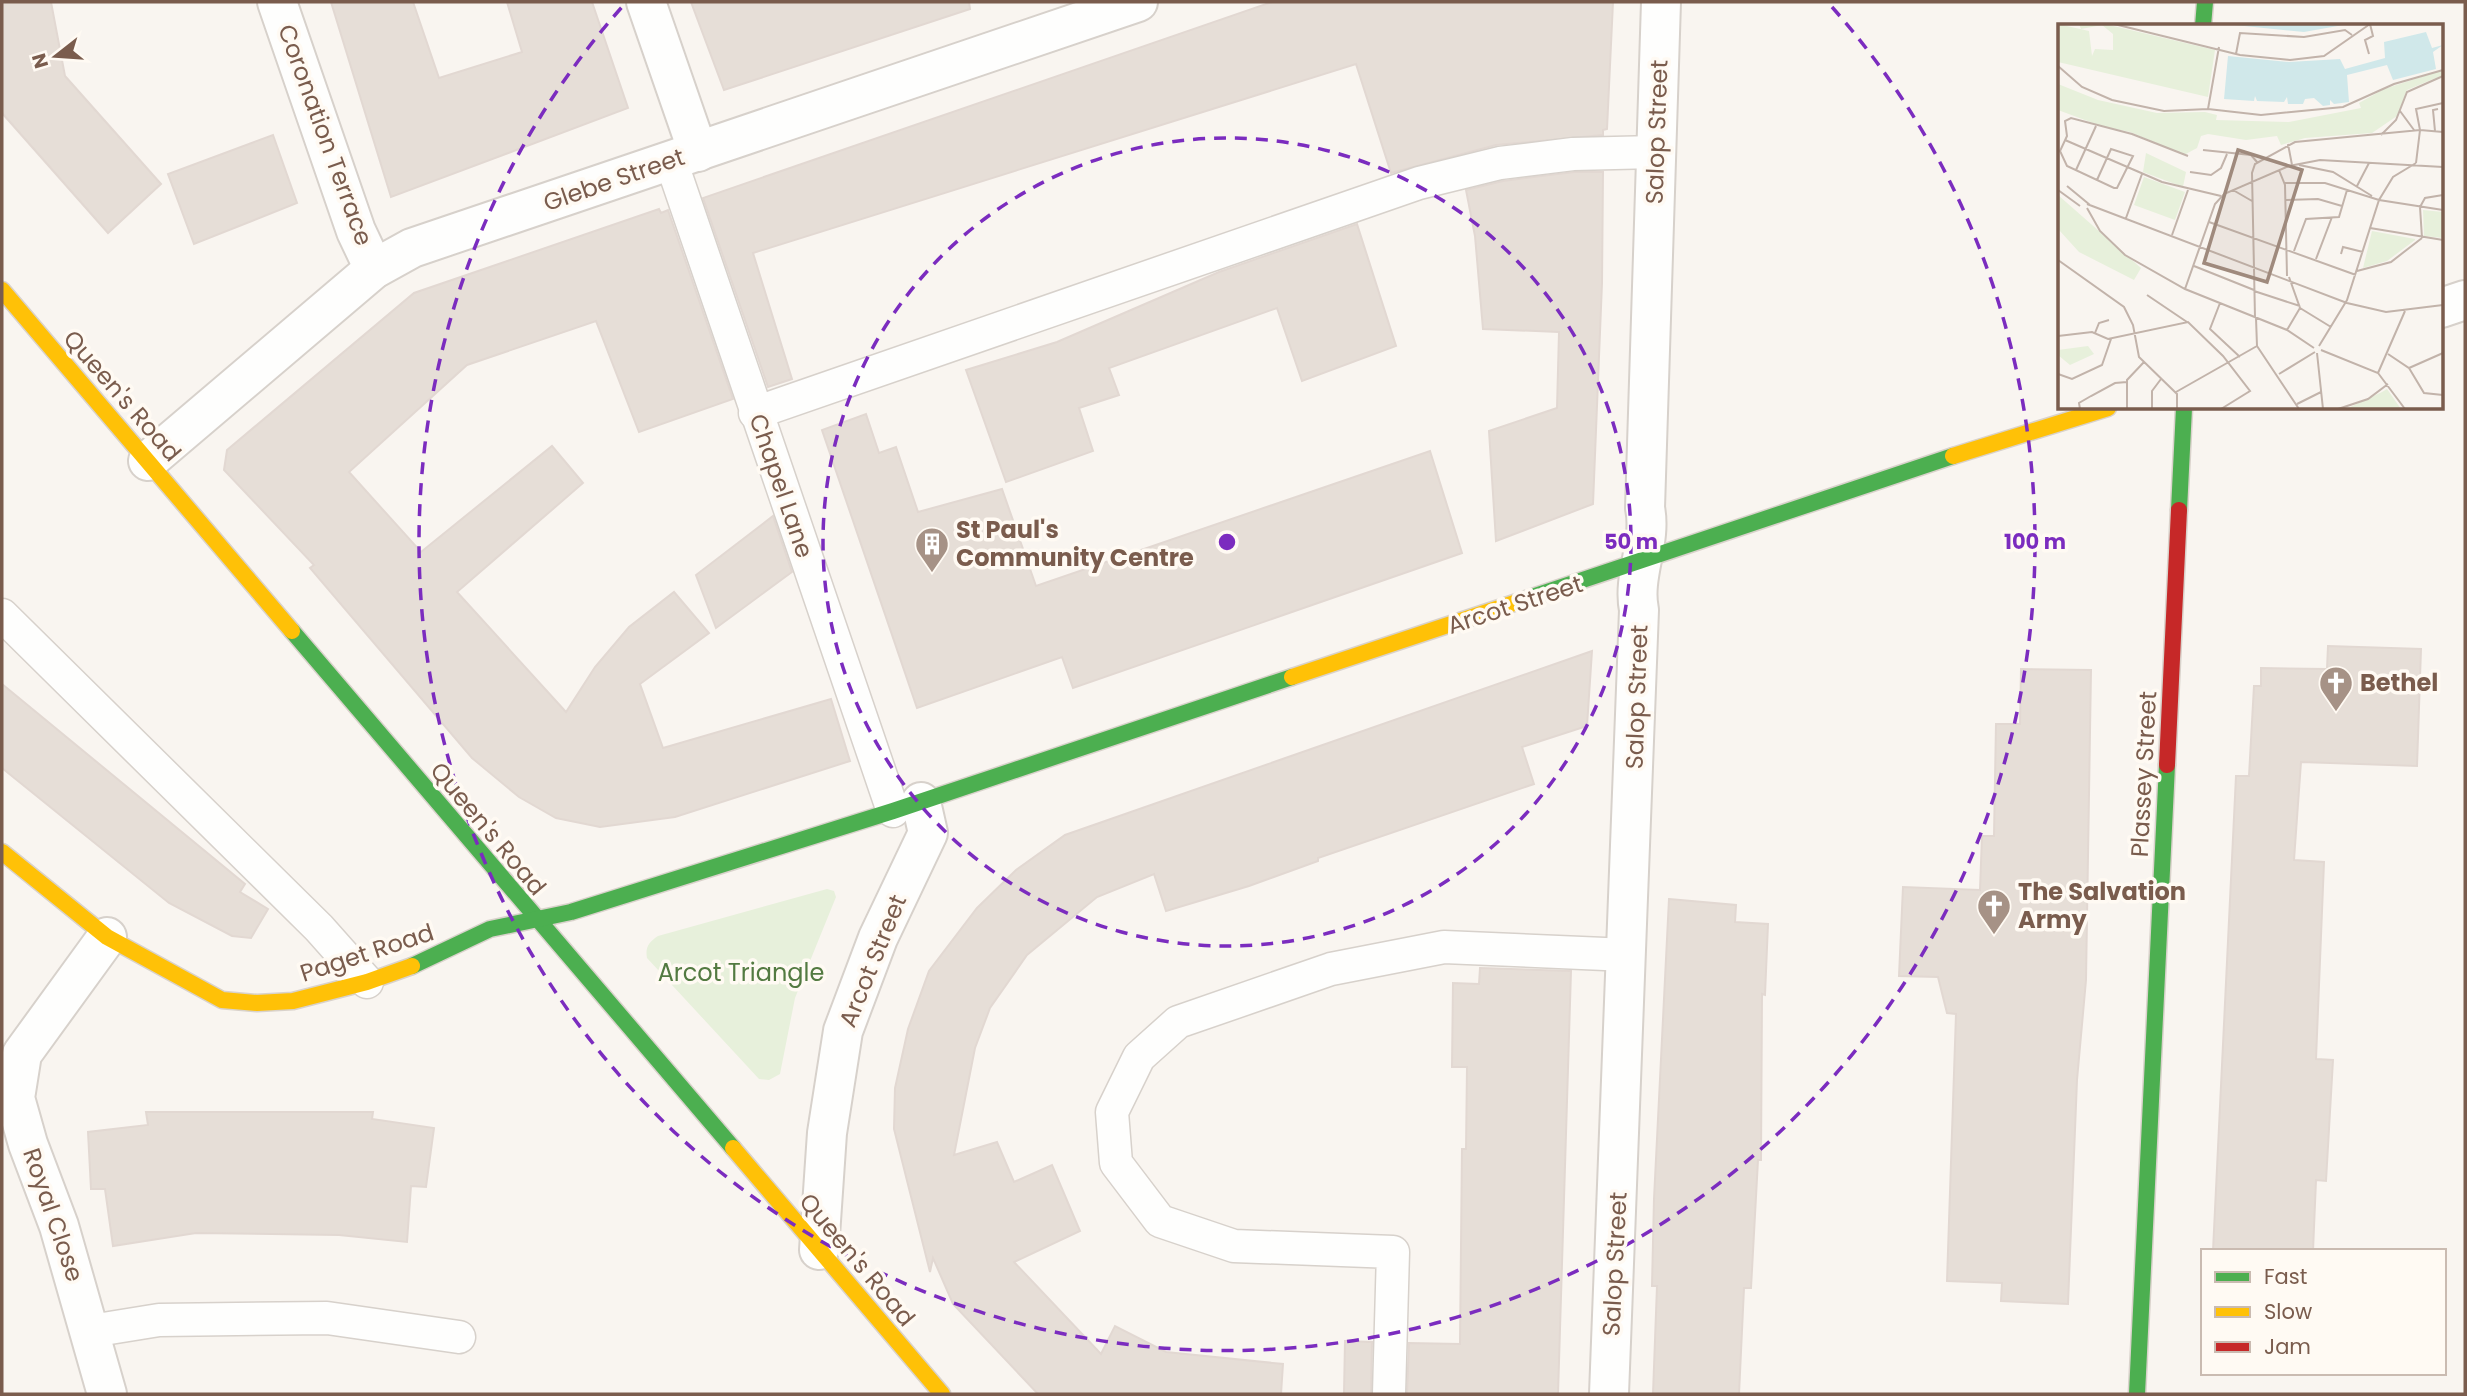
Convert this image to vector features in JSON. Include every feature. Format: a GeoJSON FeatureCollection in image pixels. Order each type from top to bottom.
{"type":"FeatureCollection","features":[{"type":"Feature","properties":{"kind":"street","name":"Coronation Terrace"},"geometry":{"type":"LineString","coordinates":[[276,2],[356,231],[374,269]]}},
{"type":"Feature","properties":{"kind":"street"},"geometry":{"type":"LineString","coordinates":[[646,2],[685,156]]}},
{"type":"Feature","properties":{"kind":"street","name":"Glebe Street"},"geometry":{"type":"LineString","coordinates":[[148,461],[374,269],[412,248],[1138,2]]}},
{"type":"Feature","properties":{"kind":"street","name":"Salop Street"},"geometry":{"type":"LineString","coordinates":[[1609,1394],[1628,955],[1639,610],[1636,597],[1648,525],[1645,508],[1661,2]]}},
{"type":"Feature","properties":{"kind":"street"},"geometry":{"type":"LineString","coordinates":[[2203,24],[2205,2]]}},
{"type":"Feature","properties":{"kind":"street","name":"Queen's Road"},"geometry":{"type":"LineString","coordinates":[[2,290],[942,1394]]}},
{"type":"Feature","properties":{"kind":"street"},"geometry":{"type":"LineString","coordinates":[[2442,308],[2465,300]]}},
{"type":"Feature","properties":{"kind":"street","name":"Arcot Street"},"geometry":{"type":"LineString","coordinates":[[534,918],[571,912],[907,806],[1642,563],[1981,447],[2101,410]]}},
{"type":"Feature","properties":{"kind":"street","name":"Plassey Street"},"geometry":{"type":"LineString","coordinates":[[2137,1394],[2184,410]]}},
{"type":"Feature","properties":{"kind":"street","name":"Arcot Street"},"geometry":{"type":"LineString","coordinates":[[819,1250],[827,1133],[843,1031],[878,938],[928,833],[907,806]]}},
{"type":"Feature","properties":{"kind":"street","name":"Paget Road"},"geometry":{"type":"LineString","coordinates":[[2,852],[107,937],[157,968],[222,999],[257,1003],[293,1001],[368,982],[455,948],[490,929],[534,918]]}},
{"type":"Feature","properties":{"kind":"street","name":"Royal Close"},"geometry":{"type":"LineString","coordinates":[[107,937],[22,1054],[15,1098],[91,1331],[107,1394]]}},
{"type":"Feature","properties":{"kind":"lane"},"geometry":{"type":"LineString","coordinates":[[755,412],[1419,183],[1500,163],[1573,154],[1656,152]]}},
{"type":"Feature","properties":{"kind":"lane","name":"Chapel Lane"},"geometry":{"type":"LineString","coordinates":[[685,156],[755,412],[907,806]]}},
{"type":"Feature","properties":{"kind":"lane"},"geometry":{"type":"LineString","coordinates":[[2,615],[319,928],[368,982]]}},
{"type":"Feature","properties":{"kind":"lane"},"geometry":{"type":"LineString","coordinates":[[1389,1394],[1393,1252],[1234,1246],[1160,1221],[1116,1163],[1112,1112],[1139,1057],[1178,1022],[1331,969],[1444,947],[1628,955]]}},
{"type":"Feature","properties":{"kind":"lane"},"geometry":{"type":"LineString","coordinates":[[91,1331],[159,1320],[327,1318],[459,1337]]}},
{"type":"Feature","properties":{"kind":"green space","name":"Arcot Triangle"},"geometry":{"type":"Polygon","coordinates":[[[827,889],[834,891],[836,897],[795,998],[780,1074],[769,1080],[759,1079],[647,958],[647,948],[658,936],[827,889]]]}},
{"type":"Feature","properties":{"kind":"building"},"geometry":{"type":"Polygon","coordinates":[[[2,2],[51,2],[65,76],[161,184],[108,233],[2,113],[2,2]]]}},
{"type":"Feature","properties":{"kind":"building"},"geometry":{"type":"Polygon","coordinates":[[[331,2],[413,2],[439,78],[522,52],[507,2],[592,2],[628,108],[391,197],[331,2]]]}},
{"type":"Feature","properties":{"kind":"building"},"geometry":{"type":"Polygon","coordinates":[[[691,2],[969,2],[970,9],[724,90],[691,2]]]}},
{"type":"Feature","properties":{"kind":"building"},"geometry":{"type":"Polygon","coordinates":[[[1272,2],[1613,2],[1607,129],[1603,130],[1603,135],[1496,145],[1391,173],[1356,64],[753,253],[792,379],[768,387],[703,198],[1272,2]]]}},
{"type":"Feature","properties":{"kind":"building"},"geometry":{"type":"Polygon","coordinates":[[[273,135],[297,203],[194,244],[168,174],[273,135]]]}},
{"type":"Feature","properties":{"kind":"building"},"geometry":{"type":"Polygon","coordinates":[[[1574,172],[1603,172],[1602,283],[1593,504],[1496,541],[1489,431],[1557,408],[1559,332],[1483,329],[1475,236],[1466,190],[1503,181],[1574,172]]]}},
{"type":"Feature","properties":{"kind":"building"},"geometry":{"type":"Polygon","coordinates":[[[659,209],[661,213],[668,210],[733,399],[639,432],[596,321],[467,365],[349,472],[421,552],[552,446],[583,483],[457,592],[566,712],[595,667],[629,627],[674,592],[709,633],[640,684],[663,748],[831,699],[850,761],[675,817],[600,827],[556,818],[519,797],[472,758],[310,568],[314,565],[224,470],[227,450],[414,293],[659,209]]]}},
{"type":"Feature","properties":{"kind":"building"},"geometry":{"type":"Polygon","coordinates":[[[1357,224],[1396,346],[1302,381],[1277,308],[1109,368],[1119,395],[1079,408],[1093,451],[1006,482],[966,370],[1057,342],[1219,272],[1357,224]]]}},
{"type":"Feature","properties":{"kind":"building"},"geometry":{"type":"Polygon","coordinates":[[[866,414],[879,453],[896,447],[918,512],[1002,489],[1036,586],[1430,451],[1462,553],[1073,688],[1062,657],[917,708],[822,430],[866,414]]]}},
{"type":"Feature","properties":{"kind":"building"},"geometry":{"type":"Polygon","coordinates":[[[773,516],[792,572],[716,628],[696,575],[773,516]]]}},
{"type":"Feature","properties":{"kind":"building"},"geometry":{"type":"Polygon","coordinates":[[[2328,646],[2421,649],[2417,766],[2301,762],[2294,860],[2324,862],[2316,1059],[2333,1060],[2326,1181],[2316,1180],[2313,1249],[2213,1249],[2236,776],[2249,776],[2254,686],[2261,686],[2261,668],[2327,669],[2328,646]]]}},
{"type":"Feature","properties":{"kind":"building"},"geometry":{"type":"Polygon","coordinates":[[[1592,651],[1587,726],[1522,747],[1534,784],[1318,858],[1318,861],[1249,886],[1166,911],[1154,874],[1097,897],[1027,955],[990,1008],[975,1048],[954,1155],[997,1142],[1014,1182],[1052,1165],[1080,1231],[1014,1262],[1101,1354],[1115,1326],[1166,1352],[1283,1364],[1281,1394],[1038,1394],[953,1304],[933,1258],[930,1272],[894,1129],[895,1088],[908,1029],[929,971],[977,908],[1016,870],[1065,835],[1592,651]]]}},
{"type":"Feature","properties":{"kind":"building"},"geometry":{"type":"Polygon","coordinates":[[[2021,669],[2091,670],[2086,980],[2077,1080],[2068,1304],[2001,1301],[2002,1283],[1947,1281],[1956,1014],[1947,1013],[1938,977],[1899,976],[1903,887],[1980,890],[1982,836],[1994,836],[1996,724],[2020,724],[2021,669]]]}},
{"type":"Feature","properties":{"kind":"building"},"geometry":{"type":"Polygon","coordinates":[[[2,684],[245,884],[240,892],[268,909],[251,938],[232,936],[169,903],[2,768],[2,684]]]}},
{"type":"Feature","properties":{"kind":"building"},"geometry":{"type":"Polygon","coordinates":[[[1669,899],[1736,905],[1735,922],[1768,924],[1765,995],[1762,994],[1761,1160],[1758,1160],[1751,1288],[1744,1288],[1739,1394],[1653,1394],[1657,1286],[1652,1286],[1654,1199],[1669,899]]]}},
{"type":"Feature","properties":{"kind":"building"},"geometry":{"type":"Polygon","coordinates":[[[1480,968],[1571,971],[1558,1394],[1407,1394],[1409,1343],[1460,1344],[1462,1149],[1466,1149],[1467,1067],[1452,1067],[1453,983],[1479,984],[1480,968]]]}},
{"type":"Feature","properties":{"kind":"building"},"geometry":{"type":"Polygon","coordinates":[[[146,1112],[373,1112],[372,1119],[434,1128],[426,1187],[411,1186],[407,1242],[339,1235],[196,1233],[113,1246],[105,1189],[91,1189],[88,1132],[148,1125],[146,1112]]]}},
{"type":"Feature","properties":{"kind":"building"},"geometry":{"type":"Polygon","coordinates":[[[1345,1341],[1372,1342],[1371,1394],[1344,1394],[1345,1341]]]}},
{"type":"Feature","properties":{"kind":"traffic: fast"},"geometry":{"type":"LineString","coordinates":[[2203,24],[2205,2]]}},
{"type":"Feature","properties":{"kind":"traffic: fast"},"geometry":{"type":"LineString","coordinates":[[2179,510],[2184,410]]}},
{"type":"Feature","properties":{"kind":"traffic: fast"},"geometry":{"type":"LineString","coordinates":[[1520,601],[1953,456]]}},
{"type":"Feature","properties":{"kind":"traffic: fast"},"geometry":{"type":"LineString","coordinates":[[292,631],[733,1148]]}},
{"type":"Feature","properties":{"kind":"traffic: fast"},"geometry":{"type":"LineString","coordinates":[[412,966],[490,929],[571,912],[893,811],[1292,677]]}},
{"type":"Feature","properties":{"kind":"traffic: fast"},"geometry":{"type":"LineString","coordinates":[[2137,1394],[2167,765]]}},
{"type":"Feature","properties":{"kind":"traffic: slow"},"geometry":{"type":"LineString","coordinates":[[2,290],[292,631]]}},
{"type":"Feature","properties":{"kind":"traffic: slow"},"geometry":{"type":"LineString","coordinates":[[1953,456],[2102,410]]}},
{"type":"Feature","properties":{"kind":"traffic: slow"},"geometry":{"type":"LineString","coordinates":[[1292,677],[1520,601]]}},
{"type":"Feature","properties":{"kind":"traffic: slow"},"geometry":{"type":"LineString","coordinates":[[2,852],[107,937],[222,1000],[257,1003],[293,1001],[367,982],[412,966]]}},
{"type":"Feature","properties":{"kind":"traffic: slow"},"geometry":{"type":"LineString","coordinates":[[733,1148],[942,1394]]}},
{"type":"Feature","properties":{"kind":"traffic: jam"},"geometry":{"type":"LineString","coordinates":[[2167,765],[2179,510]]}},
{"type":"Feature","properties":{"kind":"place","name":"St Paul's Community Centre"},"geometry":{"type":"Point","coordinates":[932,574]}},
{"type":"Feature","properties":{"kind":"place","name":"Bethel"},"geometry":{"type":"Point","coordinates":[2336,713]}},
{"type":"Feature","properties":{"kind":"place","name":"The Salvation Army"},"geometry":{"type":"Point","coordinates":[1994,936]}}]}
